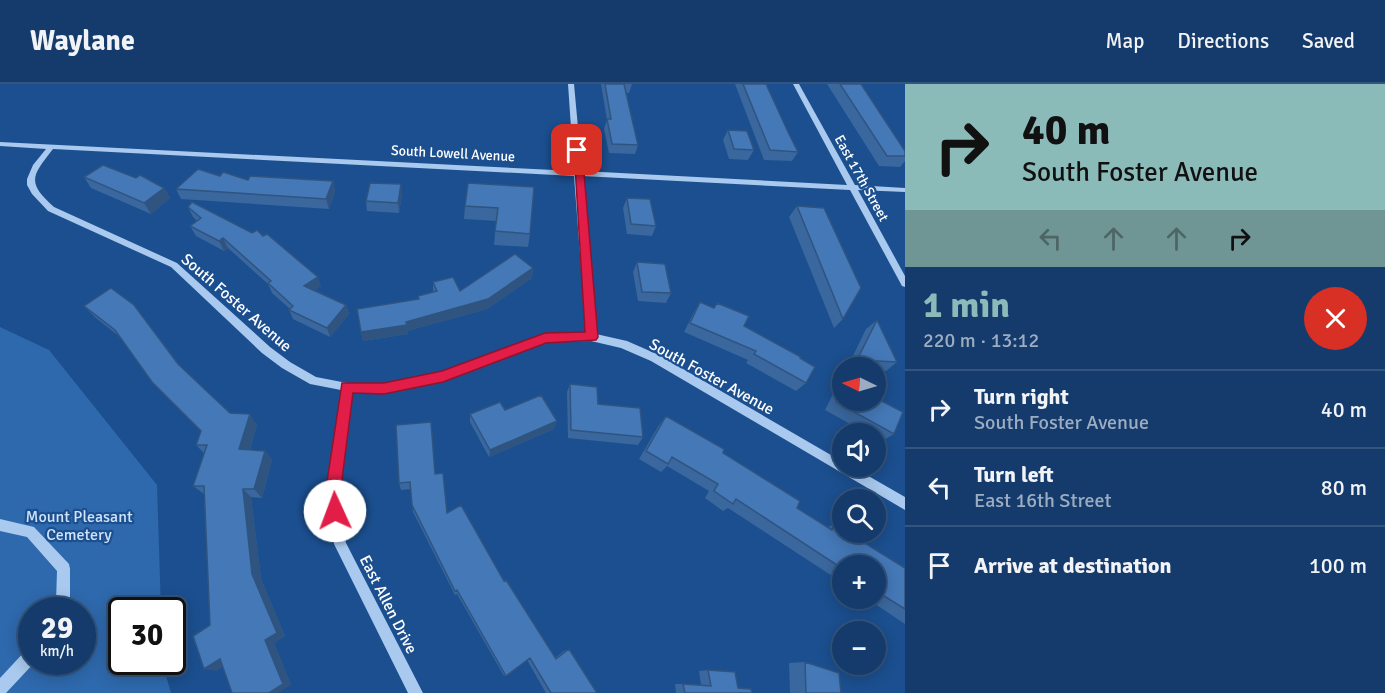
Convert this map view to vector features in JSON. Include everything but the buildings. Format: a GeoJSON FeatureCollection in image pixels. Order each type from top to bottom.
{"type":"FeatureCollection","features":[{"type":"Feature","properties":{"kind":"street"},"geometry":{"type":"LineString","coordinates":[[571,84],[591,337]]}},
{"type":"Feature","properties":{"kind":"street","name":"East 17th Street"},"geometry":{"type":"LineString","coordinates":[[796,84],[905,284]]}},
{"type":"Feature","properties":{"kind":"street","name":"South Lowell Avenue"},"geometry":{"type":"LineString","coordinates":[[0,144],[905,190]]}},
{"type":"Feature","properties":{"kind":"street","name":"South Foster Avenue"},"geometry":{"type":"LineString","coordinates":[[51,147],[31,175],[30,188],[38,199],[51,209],[174,265],[286,365],[314,381],[347,387],[384,388],[443,376],[545,338],[591,337],[623,344],[654,358],[905,504]]}},
{"type":"Feature","properties":{"kind":"street","name":"East Allen Drive"},"geometry":{"type":"LineString","coordinates":[[347,387],[332,495],[340,544],[416,693]]}},
{"type":"Feature","properties":{"kind":"street"},"geometry":{"type":"LineString","coordinates":[[0,525],[30,531],[64,569],[63,597]]}},
{"type":"Feature","properties":{"kind":"street"},"geometry":{"type":"LineString","coordinates":[[0,689],[18,669]]}},
{"type":"Feature","properties":{"kind":"green space","name":"Mount Pleasant Cemetery"},"geometry":{"type":"Polygon","coordinates":[[[0,327],[49,350],[157,485],[161,597],[108,597],[108,675],[166,675],[171,693],[0,693],[0,327]]]}},
{"type":"Feature","properties":{"kind":"route"},"geometry":{"type":"LineString","coordinates":[[335,511],[332,495],[347,387],[384,388],[443,376],[545,338],[591,337],[577,150]]}}]}
